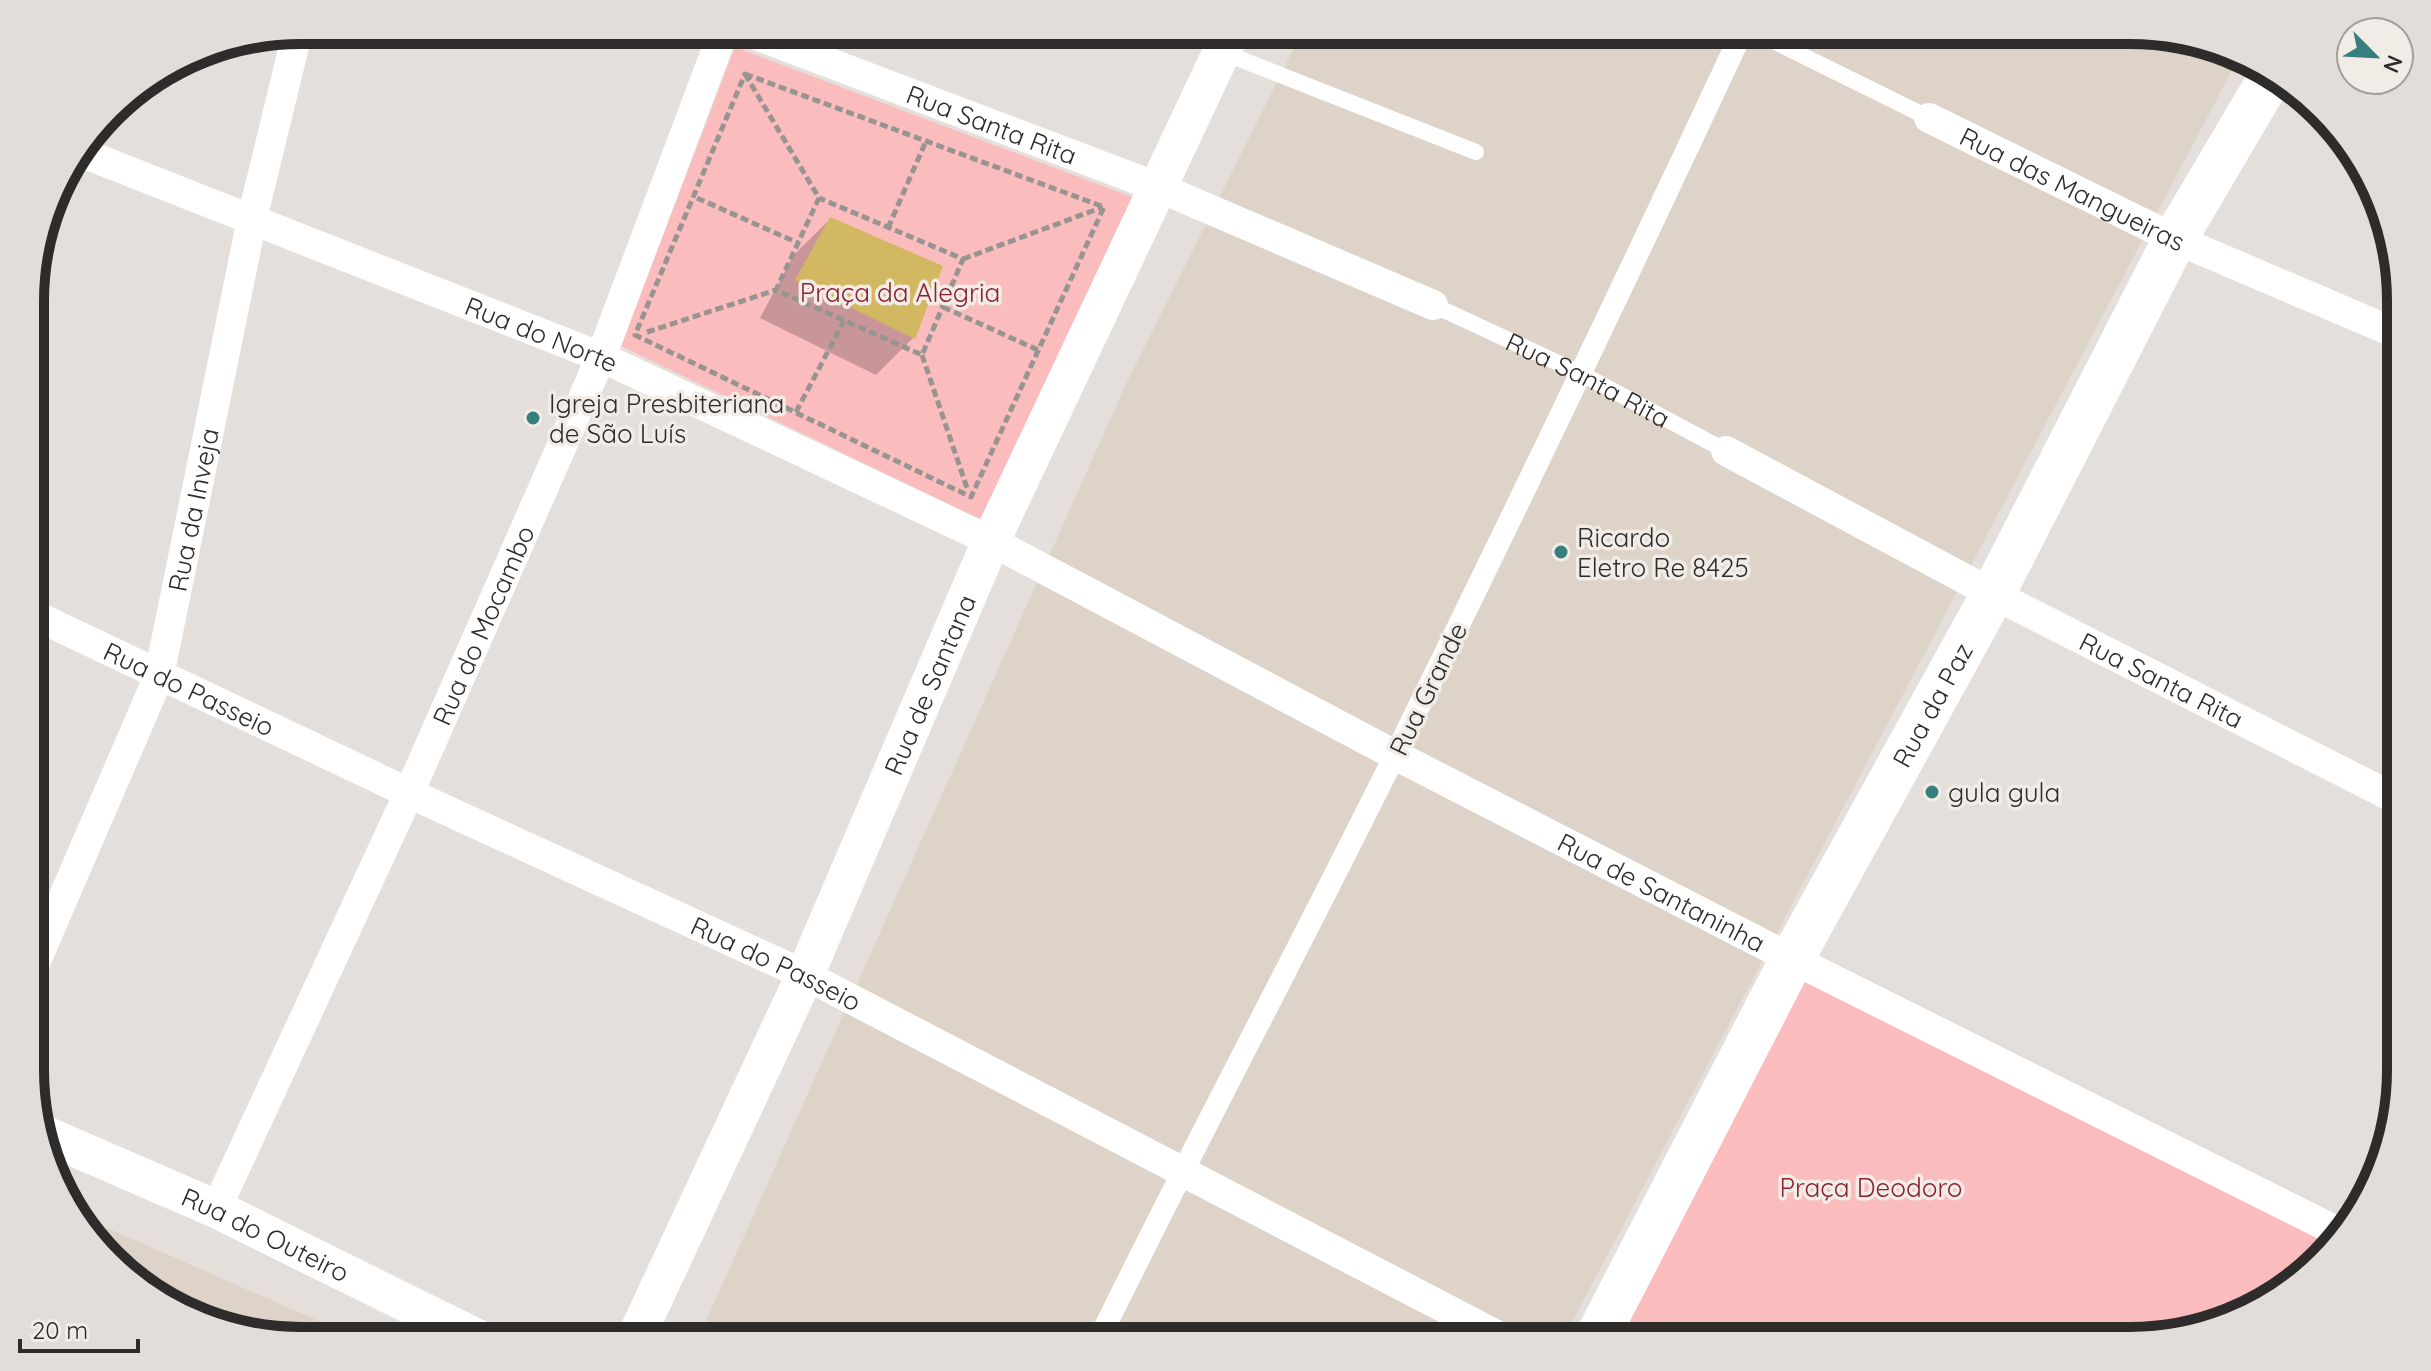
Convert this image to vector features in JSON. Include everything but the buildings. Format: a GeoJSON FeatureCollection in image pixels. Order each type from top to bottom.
{"type":"FeatureCollection","features":[{"type":"Feature","properties":{"kind":"main road","name":"Rua da Paz"},"geometry":{"type":"LineString","coordinates":[[1603,1326],[1792,959],[1993,594],[2175,239],[2267,83]]}},
{"type":"Feature","properties":{"kind":"street","name":"Rua da Inveja"},"geometry":{"type":"LineString","coordinates":[[44,942],[159,676],[252,219],[294,44]]}},
{"type":"Feature","properties":{"kind":"street","name":"Rua do Mocambo"},"geometry":{"type":"LineString","coordinates":[[216,1209],[409,793],[601,357],[719,44]]}},
{"type":"Feature","properties":{"kind":"street","name":"Rua Santa Rita"},"geometry":{"type":"LineString","coordinates":[[780,44],[1160,188],[1433,305]]}},
{"type":"Feature","properties":{"kind":"street","name":"Rua de Santana"},"geometry":{"type":"LineString","coordinates":[[641,1327],[805,975],[991,541],[1226,44]]}},
{"type":"Feature","properties":{"kind":"street","name":"Rua Grande"},"geometry":{"type":"LineString","coordinates":[[1105,1327],[1395,755],[1582,374],[1736,44]]}},
{"type":"Feature","properties":{"kind":"street","name":"Rua das Mangueiras"},"geometry":{"type":"LineString","coordinates":[[1929,118],[2175,239],[2386,329]]}},
{"type":"Feature","properties":{"kind":"street","name":"Rua do Norte"},"geometry":{"type":"LineString","coordinates":[[89,156],[601,357],[991,541]]}},
{"type":"Feature","properties":{"kind":"street","name":"Rua Santa Rita"},"geometry":{"type":"LineString","coordinates":[[1726,451],[1993,594],[2386,794]]}},
{"type":"Feature","properties":{"kind":"street","name":"Rua de Santaninha"},"geometry":{"type":"LineString","coordinates":[[991,541],[1395,755],[1792,959],[2332,1229]]}},
{"type":"Feature","properties":{"kind":"street","name":"Rua do Passeio"},"geometry":{"type":"LineString","coordinates":[[44,620],[409,793],[805,975],[1480,1326]]}},
{"type":"Feature","properties":{"kind":"street","name":"Rua do Outeiro"},"geometry":{"type":"LineString","coordinates":[[54,1139],[216,1209],[455,1327]]}},
{"type":"Feature","properties":{"kind":"lane"},"geometry":{"type":"LineString","coordinates":[[1234,44],[1476,152]]}},
{"type":"Feature","properties":{"kind":"lane","name":"Rua das Mangueiras"},"geometry":{"type":"LineString","coordinates":[[1779,44],[1929,118]]}},
{"type":"Feature","properties":{"kind":"lane","name":"Rua Santa Rita"},"geometry":{"type":"LineString","coordinates":[[1433,305],[1582,374],[1726,451]]}},
{"type":"Feature","properties":{"kind":"path"},"geometry":{"type":"LineString","coordinates":[[745,74],[1104,207]]}},
{"type":"Feature","properties":{"kind":"path"},"geometry":{"type":"LineString","coordinates":[[635,335],[745,74]]}},
{"type":"Feature","properties":{"kind":"path"},"geometry":{"type":"LineString","coordinates":[[745,74],[819,198],[963,259],[1104,207]]}},
{"type":"Feature","properties":{"kind":"path"},"geometry":{"type":"LineString","coordinates":[[888,228],[926,141]]}},
{"type":"Feature","properties":{"kind":"path"},"geometry":{"type":"LineString","coordinates":[[694,197],[798,243]]}},
{"type":"Feature","properties":{"kind":"path"},"geometry":{"type":"LineString","coordinates":[[776,290],[819,198]]}},
{"type":"Feature","properties":{"kind":"path"},"geometry":{"type":"LineString","coordinates":[[971,497],[1104,207]]}},
{"type":"Feature","properties":{"kind":"path"},"geometry":{"type":"LineString","coordinates":[[963,259],[922,355],[971,497]]}},
{"type":"Feature","properties":{"kind":"path"},"geometry":{"type":"LineString","coordinates":[[635,335],[776,290],[922,355]]}},
{"type":"Feature","properties":{"kind":"path"},"geometry":{"type":"LineString","coordinates":[[943,307],[1038,350]]}},
{"type":"Feature","properties":{"kind":"path"},"geometry":{"type":"LineString","coordinates":[[795,413],[844,321]]}},
{"type":"Feature","properties":{"kind":"path"},"geometry":{"type":"LineString","coordinates":[[635,335],[971,497]]}},
{"type":"Feature","properties":{"kind":"shaded area"},"geometry":{"type":"Polygon","coordinates":[[[1296,44],[2130,44],[2164,46],[2197,53],[2234,66],[1570,1326],[703,1327],[1127,382],[1296,44]]]}},
{"type":"Feature","properties":{"kind":"shaded area"},"geometry":{"type":"Polygon","coordinates":[[[93,1222],[332,1327],[267,1325],[202,1307],[172,1293],[144,1274],[119,1252],[93,1222]]]}},
{"type":"Feature","properties":{"kind":"green space","name":"Praça da Alegria"},"geometry":{"type":"Polygon","coordinates":[[[735,47],[1132,197],[982,520],[621,346],[735,47]]]}},
{"type":"Feature","properties":{"kind":"green space","name":"Praça Deodoro"},"geometry":{"type":"Polygon","coordinates":[[[1805,980],[2322,1241],[2287,1274],[2259,1293],[2197,1318],[2164,1325],[1621,1326],[1805,980]]]}},
{"type":"Feature","properties":{"kind":"place","name":"Igreja Presbiteriana de São Luís"},"geometry":{"type":"Point","coordinates":[533,418]}},
{"type":"Feature","properties":{"kind":"place","name":"Ricardo Eletro Re 8425"},"geometry":{"type":"Point","coordinates":[1561,552]}},
{"type":"Feature","properties":{"kind":"place","name":"gula gula"},"geometry":{"type":"Point","coordinates":[1932,792]}}]}
